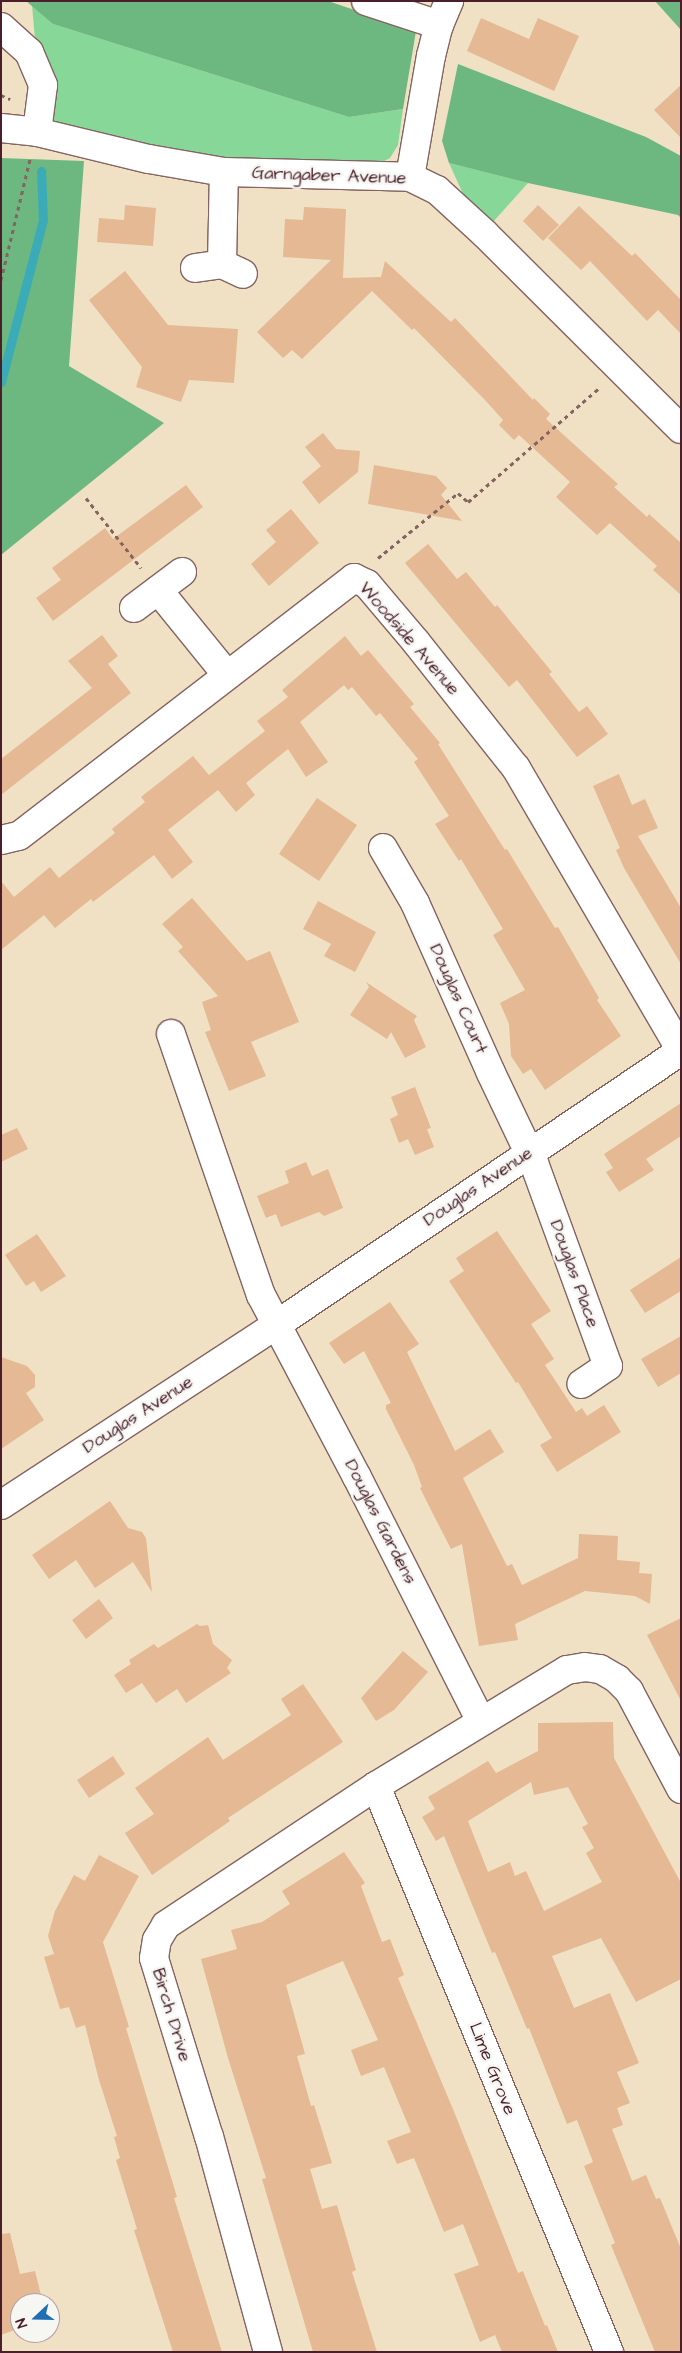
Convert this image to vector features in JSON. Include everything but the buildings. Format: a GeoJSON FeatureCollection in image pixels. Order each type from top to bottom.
{"type":"FeatureCollection","features":[{"type":"Feature","properties":{"kind":"street"},"geometry":{"type":"LineString","coordinates":[[366,1],[444,13],[431,56],[410,177]]}},
{"type":"Feature","properties":{"kind":"street"},"geometry":{"type":"LineString","coordinates":[[1,27],[30,52],[43,85],[37,132]]}},
{"type":"Feature","properties":{"kind":"street","name":"Garngaber Avenue"},"geometry":{"type":"LineString","coordinates":[[1,128],[37,132],[149,159],[224,172],[410,177],[437,190],[485,234],[681,429]]}},
{"type":"Feature","properties":{"kind":"street"},"geometry":{"type":"LineString","coordinates":[[195,268],[232,269],[224,172]]}},
{"type":"Feature","properties":{"kind":"street"},"geometry":{"type":"LineString","coordinates":[[134,608],[182,572]]}},
{"type":"Feature","properties":{"kind":"street","name":"Woodside Avenue"},"geometry":{"type":"LineString","coordinates":[[1,840],[19,836],[354,578],[367,584],[416,642],[516,768],[681,1050]]}},
{"type":"Feature","properties":{"kind":"street"},"geometry":{"type":"LineString","coordinates":[[158,590],[227,675]]}},
{"type":"Feature","properties":{"kind":"street","name":"Douglas Court"},"geometry":{"type":"LineString","coordinates":[[383,848],[415,902],[491,1073],[530,1151]]}},
{"type":"Feature","properties":{"kind":"street"},"geometry":{"type":"LineString","coordinates":[[171,1034],[261,1295],[276,1325]]}},
{"type":"Feature","properties":{"kind":"street","name":"Douglas Avenue"},"geometry":{"type":"LineString","coordinates":[[1,1505],[276,1325],[681,1050]]}},
{"type":"Feature","properties":{"kind":"street","name":"Douglas Place"},"geometry":{"type":"LineString","coordinates":[[530,1151],[608,1366],[581,1384]]}},
{"type":"Feature","properties":{"kind":"street","name":"Douglas Gardens"},"geometry":{"type":"LineString","coordinates":[[276,1325],[357,1477],[481,1721]]}},
{"type":"Feature","properties":{"kind":"street","name":"Birch Drive"},"geometry":{"type":"LineString","coordinates":[[268,2352],[209,2137],[154,1958],[157,1940],[166,1925],[376,1786],[567,1670],[585,1667],[600,1669],[617,1679],[629,1691],[681,1789]]}},
{"type":"Feature","properties":{"kind":"street","name":"Lime Grove"},"geometry":{"type":"LineString","coordinates":[[376,1786],[609,2352]]}},
{"type":"Feature","properties":{"kind":"path"},"geometry":{"type":"LineString","coordinates":[[1,280],[37,132]]}},
{"type":"Feature","properties":{"kind":"path"},"geometry":{"type":"LineString","coordinates":[[354,578],[458,493],[468,502],[620,369]]}},
{"type":"Feature","properties":{"kind":"path"},"geometry":{"type":"LineString","coordinates":[[86,498],[158,590]]}},
{"type":"Feature","properties":{"kind":"green space"},"geometry":{"type":"Polygon","coordinates":[[[26,1],[328,1],[416,31],[403,109],[349,117],[53,24],[26,1]]]}},
{"type":"Feature","properties":{"kind":"green space"},"geometry":{"type":"Polygon","coordinates":[[[655,1],[681,1],[681,30],[655,1]]]}},
{"type":"Feature","properties":{"kind":"green space"},"geometry":{"type":"Polygon","coordinates":[[[32,5],[53,24],[349,117],[403,109],[398,145],[390,158],[373,167],[224,165],[42,119],[32,5]]]}},
{"type":"Feature","properties":{"kind":"green space"},"geometry":{"type":"Polygon","coordinates":[[[458,64],[646,137],[681,156],[681,218],[678,215],[528,183],[449,163],[442,141],[458,64]]]}},
{"type":"Feature","properties":{"kind":"green space"},"geometry":{"type":"Polygon","coordinates":[[[1,158],[84,161],[69,366],[164,423],[1,555],[1,158]]]}},
{"type":"Feature","properties":{"kind":"green space"},"geometry":{"type":"Polygon","coordinates":[[[449,163],[528,183],[492,223],[464,196],[449,163]]]}},
{"type":"Feature","properties":{"kind":"waterway"},"geometry":{"type":"LineString","coordinates":[[1,382],[43,220],[41,171]]}}]}
